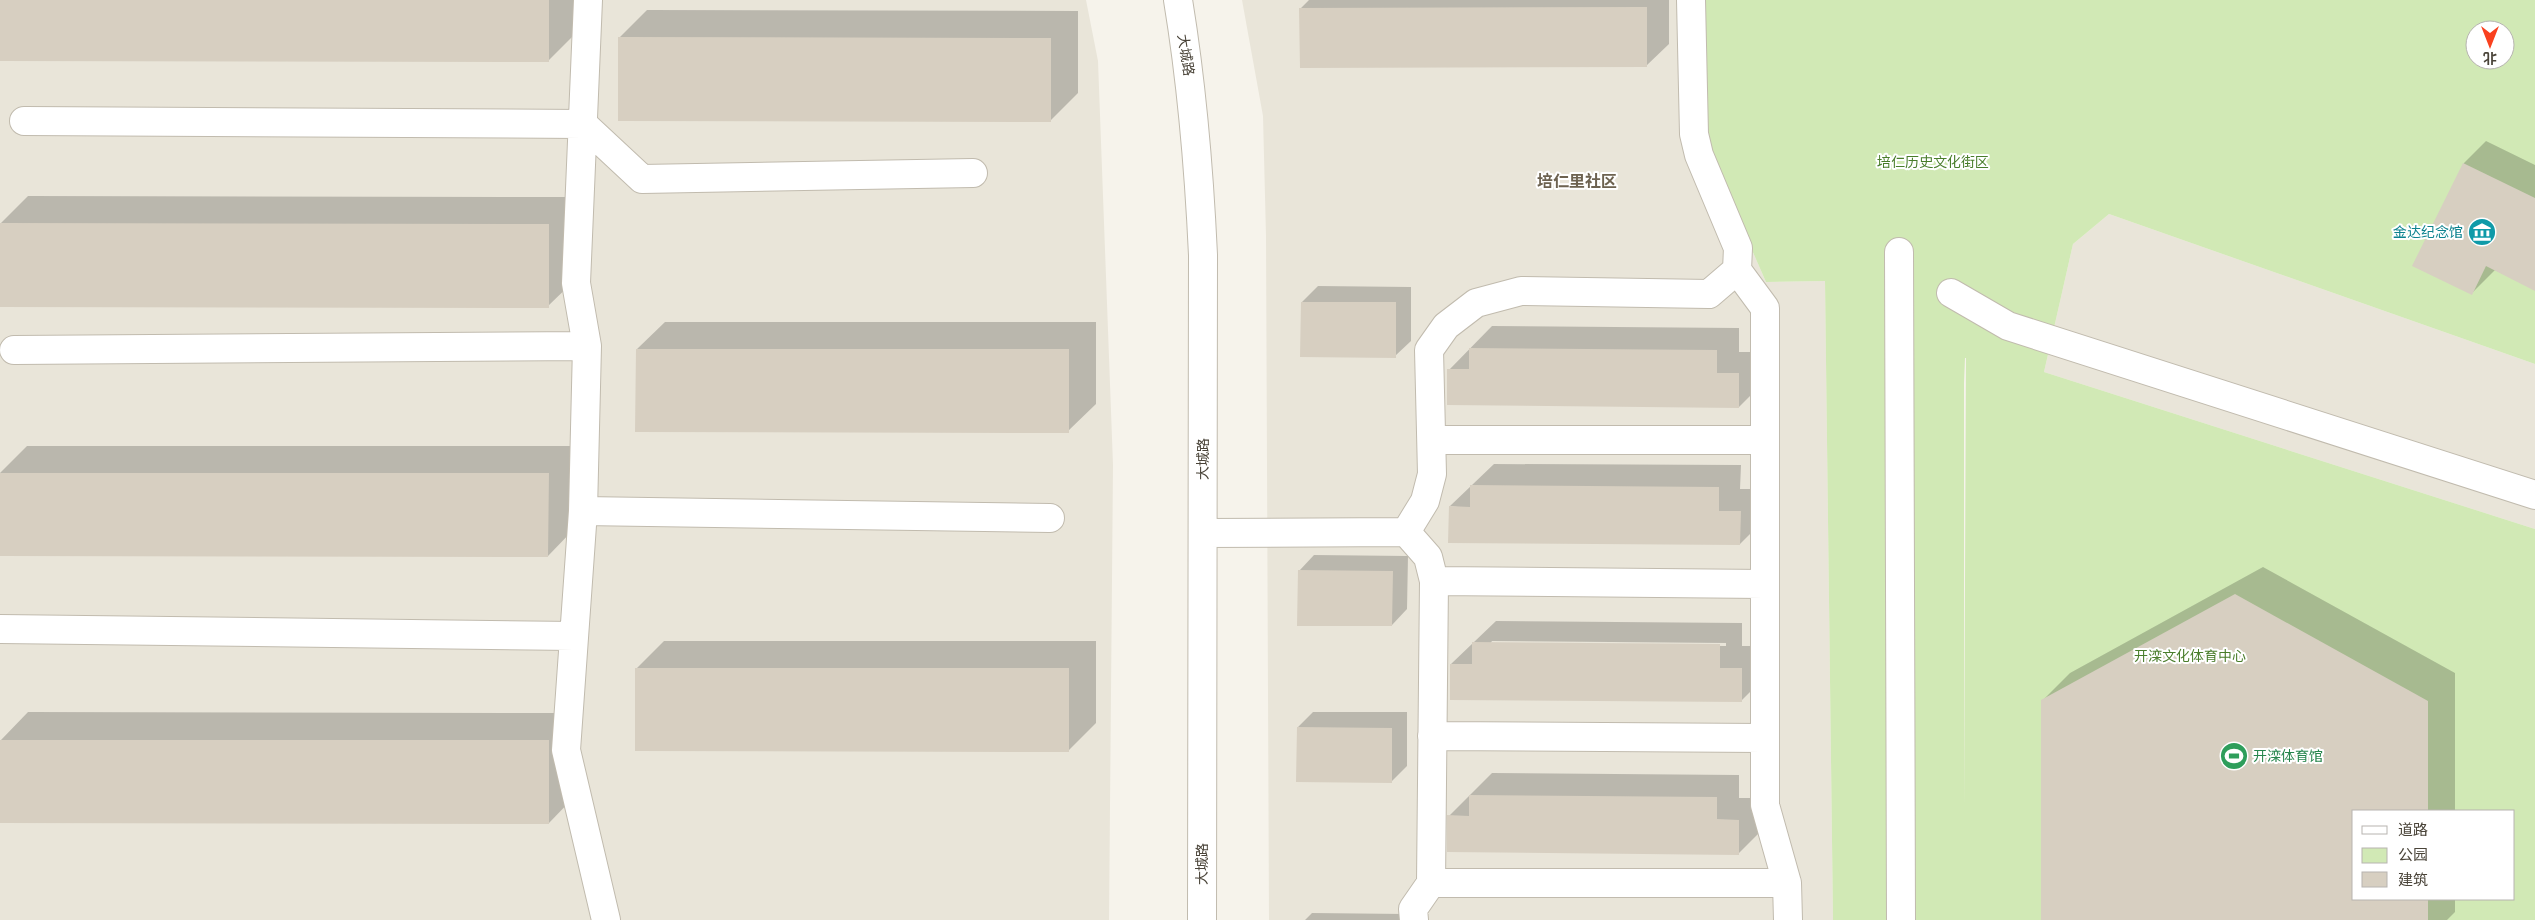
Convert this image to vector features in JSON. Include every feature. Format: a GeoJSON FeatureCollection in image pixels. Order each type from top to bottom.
{"type":"FeatureCollection","features":[{"type":"Feature","properties":{"kind":"street"},"geometry":{"type":"LineString","coordinates":[[588,0],[576,283],[588,346],[583,511],[566,750],[606,920]]}},
{"type":"Feature","properties":{"kind":"street","name":"大城路"},"geometry":{"type":"LineString","coordinates":[[1178,0],[1191,86],[1203,255],[1202,920]]}},
{"type":"Feature","properties":{"kind":"street"},"geometry":{"type":"LineString","coordinates":[[1691,0],[1694,134],[1699,155],[1738,248],[1736,270],[1765,308],[1763,738],[1765,805],[1788,883],[1788,920]]}},
{"type":"Feature","properties":{"kind":"street"},"geometry":{"type":"LineString","coordinates":[[24,121],[583,124],[642,179],[973,173]]}},
{"type":"Feature","properties":{"kind":"street"},"geometry":{"type":"LineString","coordinates":[[1899,252],[1901,920]]}},
{"type":"Feature","properties":{"kind":"street"},"geometry":{"type":"LineString","coordinates":[[1406,532],[1425,501],[1432,474],[1433,440],[1429,350],[1446,326],[1476,303],[1521,291],[1709,294],[1736,270]]}},
{"type":"Feature","properties":{"kind":"street"},"geometry":{"type":"LineString","coordinates":[[1951,293],[2008,326],[2535,495]]}},
{"type":"Feature","properties":{"kind":"street"},"geometry":{"type":"LineString","coordinates":[[14,350],[588,346]]}},
{"type":"Feature","properties":{"kind":"street"},"geometry":{"type":"LineString","coordinates":[[1433,440],[1764,440]]}},
{"type":"Feature","properties":{"kind":"street"},"geometry":{"type":"LineString","coordinates":[[583,511],[1050,518]]}},
{"type":"Feature","properties":{"kind":"street"},"geometry":{"type":"LineString","coordinates":[[1203,532],[1406,532],[1428,557],[1434,581],[1431,883],[1413,909],[1414,920]]}},
{"type":"Feature","properties":{"kind":"street"},"geometry":{"type":"LineString","coordinates":[[1434,581],[1764,584]]}},
{"type":"Feature","properties":{"kind":"street"},"geometry":{"type":"LineString","coordinates":[[0,629],[574,636]]}},
{"type":"Feature","properties":{"kind":"street"},"geometry":{"type":"LineString","coordinates":[[1432,736],[1763,738]]}},
{"type":"Feature","properties":{"kind":"street"},"geometry":{"type":"LineString","coordinates":[[1431,883],[1788,883]]}},
{"type":"Feature","properties":{"kind":"shaded area"},"geometry":{"type":"Polygon","coordinates":[[[0,0],[1086,0],[1098,61],[1113,465],[1109,920],[0,920],[0,0]]]}},
{"type":"Feature","properties":{"kind":"shaded area"},"geometry":{"type":"Polygon","coordinates":[[[1242,0],[1701,0],[1709,152],[1766,282],[1825,281],[1833,920],[1269,920],[1266,236],[1263,116],[1242,0]]]}},
{"type":"Feature","properties":{"kind":"shaded area"},"geometry":{"type":"Polygon","coordinates":[[[2109,214],[2535,364],[2535,529],[2044,372],[2073,244],[2109,214]]]}},
{"type":"Feature","properties":{"kind":"green space"},"geometry":{"type":"Polygon","coordinates":[[[1701,0],[2535,0],[2535,364],[2109,214],[2073,244],[2044,372],[2535,529],[2535,920],[1833,920],[1825,281],[1766,282],[1709,152],[1701,125],[1701,0]],[[1966,358],[1964,383],[1964,808],[1966,358]]]}},
{"type":"Feature","properties":{"kind":"building"},"geometry":{"type":"Polygon","coordinates":[[[0,0],[549,0],[549,62],[0,61],[0,0]]]}},
{"type":"Feature","properties":{"kind":"building"},"geometry":{"type":"Polygon","coordinates":[[[1647,7],[1647,67],[1300,68],[1299,8],[1647,7]]]}},
{"type":"Feature","properties":{"kind":"building"},"geometry":{"type":"Polygon","coordinates":[[[618,37],[1051,38],[1051,122],[618,121],[618,37]]]}},
{"type":"Feature","properties":{"kind":"building","name":"金达纪念馆"},"geometry":{"type":"Polygon","coordinates":[[[2463,163],[2535,198],[2535,291],[2486,266],[2472,295],[2412,266],[2463,163]]]}},
{"type":"Feature","properties":{"kind":"building"},"geometry":{"type":"Polygon","coordinates":[[[0,223],[549,224],[549,308],[0,307],[0,223]]]}},
{"type":"Feature","properties":{"kind":"building"},"geometry":{"type":"Polygon","coordinates":[[[1301,302],[1396,302],[1396,358],[1300,357],[1301,302]]]}},
{"type":"Feature","properties":{"kind":"building"},"geometry":{"type":"Polygon","coordinates":[[[1469,348],[1717,350],[1717,373],[1739,373],[1739,408],[1447,405],[1447,369],[1469,369],[1469,348]]]}},
{"type":"Feature","properties":{"kind":"building"},"geometry":{"type":"Polygon","coordinates":[[[636,349],[1069,349],[1069,433],[635,432],[636,349]]]}},
{"type":"Feature","properties":{"kind":"building"},"geometry":{"type":"Polygon","coordinates":[[[0,473],[549,473],[548,557],[0,556],[0,473]]]}},
{"type":"Feature","properties":{"kind":"building"},"geometry":{"type":"Polygon","coordinates":[[[1470,485],[1719,487],[1719,511],[1741,511],[1740,545],[1448,543],[1449,506],[1470,507],[1470,485]]]}},
{"type":"Feature","properties":{"kind":"building"},"geometry":{"type":"Polygon","coordinates":[[[1298,570],[1393,571],[1392,626],[1297,626],[1298,570]]]}},
{"type":"Feature","properties":{"kind":"building","name":"开滦体育馆"},"geometry":{"type":"Polygon","coordinates":[[[2235,594],[2428,701],[2428,810],[2352,810],[2352,900],[2428,900],[2428,920],[2041,920],[2041,700],[2235,594]]]}},
{"type":"Feature","properties":{"kind":"building"},"geometry":{"type":"Polygon","coordinates":[[[1472,642],[1720,644],[1720,668],[1742,668],[1742,702],[1450,700],[1450,664],[1472,664],[1472,642]]]}},
{"type":"Feature","properties":{"kind":"building"},"geometry":{"type":"Polygon","coordinates":[[[635,668],[1069,668],[1069,752],[635,751],[635,668]]]}},
{"type":"Feature","properties":{"kind":"building"},"geometry":{"type":"Polygon","coordinates":[[[1297,727],[1392,728],[1392,783],[1296,782],[1297,727]]]}},
{"type":"Feature","properties":{"kind":"building"},"geometry":{"type":"Polygon","coordinates":[[[0,740],[549,740],[549,824],[0,823],[0,740]]]}},
{"type":"Feature","properties":{"kind":"building"},"geometry":{"type":"Polygon","coordinates":[[[1469,795],[1717,797],[1717,819],[1739,820],[1739,855],[1447,852],[1447,815],[1469,816],[1469,795]]]}},
{"type":"Feature","properties":{"kind":"place","name":"金达纪念馆"},"geometry":{"type":"Point","coordinates":[2482,232]}},
{"type":"Feature","properties":{"kind":"place","name":"开滦体育馆"},"geometry":{"type":"Point","coordinates":[2234,756]}},
{"type":"Feature","properties":{"kind":"district","name":"培仁里社区"},"geometry":{"type":"Point","coordinates":[1577,181]}},
{"type":"Feature","properties":{"kind":"park label","name":"培仁历史文化街区"},"geometry":{"type":"Point","coordinates":[1933,162]}},
{"type":"Feature","properties":{"kind":"park label","name":"开滦文化体育中心"},"geometry":{"type":"Point","coordinates":[2190,656]}}]}
